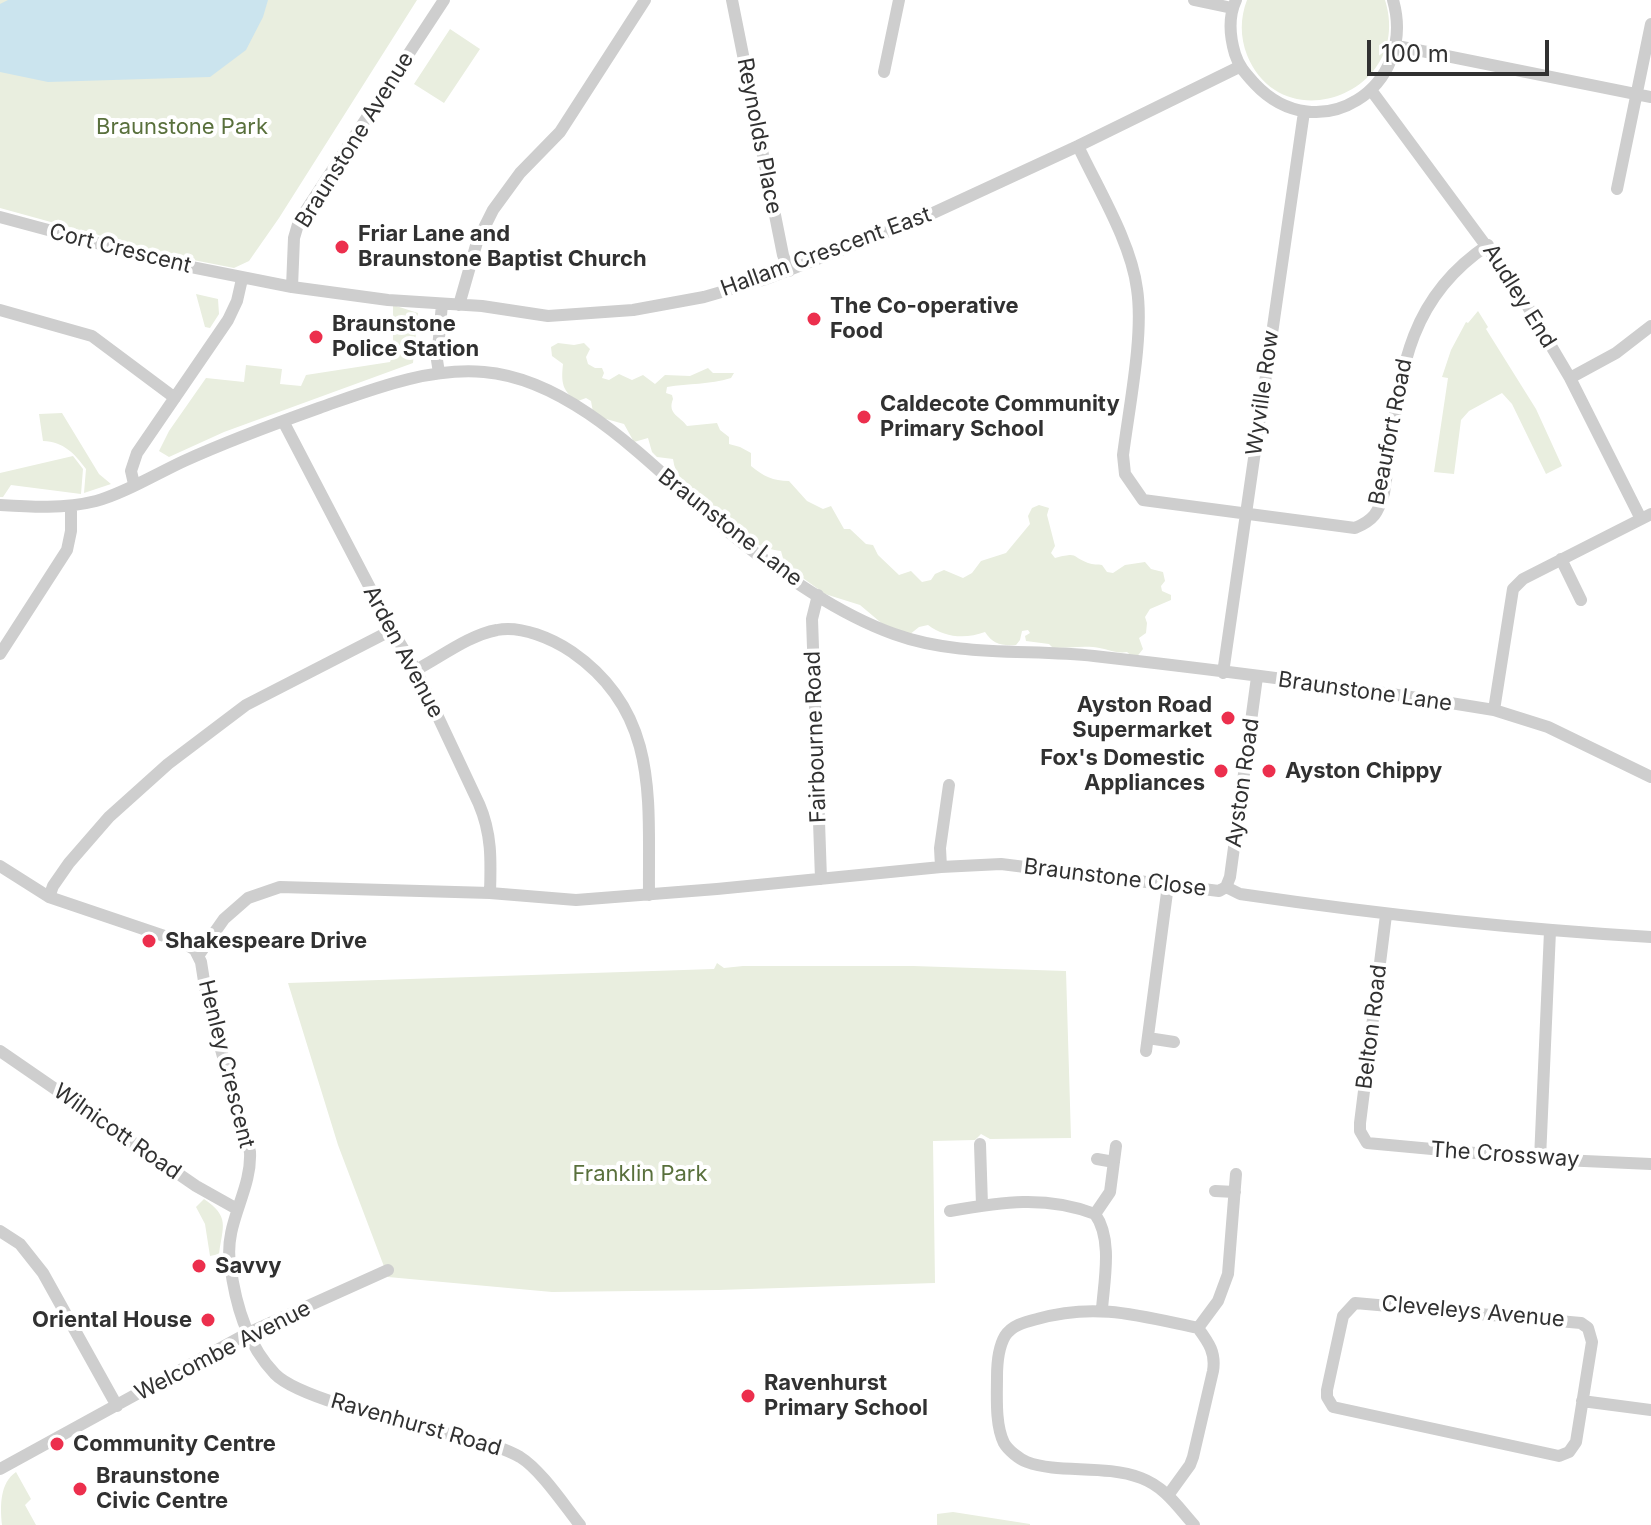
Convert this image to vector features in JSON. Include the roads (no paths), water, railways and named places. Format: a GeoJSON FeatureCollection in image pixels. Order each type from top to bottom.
{"type":"FeatureCollection","features":[{"type":"Feature","properties":{"kind":"street","name":"Braunstone Avenue"},"geometry":{"type":"LineString","coordinates":[[292,287],[294,238],[299,221],[444,0]]}},
{"type":"Feature","properties":{"kind":"street"},"geometry":{"type":"LineString","coordinates":[[459,305],[477,242],[493,210],[520,173],[560,132],[645,0]]}},
{"type":"Feature","properties":{"kind":"street","name":"Reynolds Place"},"geometry":{"type":"LineString","coordinates":[[732,0],[783,255],[789,271]]}},
{"type":"Feature","properties":{"kind":"street"},"geometry":{"type":"LineString","coordinates":[[884,72],[899,0]]}},
{"type":"Feature","properties":{"kind":"street"},"geometry":{"type":"LineString","coordinates":[[1194,0],[1234,4],[1230,39],[1239,67],[1270,100],[1304,112],[1324,112],[1354,102],[1371,90],[1387,71],[1397,46],[1398,19],[1393,0]]}},
{"type":"Feature","properties":{"kind":"street"},"geometry":{"type":"LineString","coordinates":[[1617,189],[1651,24]]}},
{"type":"Feature","properties":{"kind":"street"},"geometry":{"type":"LineString","coordinates":[[1397,46],[1651,97]]}},
{"type":"Feature","properties":{"kind":"street","name":"Hallam Crescent East"},"geometry":{"type":"LineString","coordinates":[[242,279],[548,316],[633,310],[704,297],[789,271],[918,220],[1239,67]]}},
{"type":"Feature","properties":{"kind":"street","name":"Audley End"},"geometry":{"type":"LineString","coordinates":[[1371,90],[1515,285],[1646,516]]}},
{"type":"Feature","properties":{"kind":"street","name":"Wyville Row"},"geometry":{"type":"LineString","coordinates":[[1223,673],[1304,112]]}},
{"type":"Feature","properties":{"kind":"street","name":"Beaufort Road"},"geometry":{"type":"LineString","coordinates":[[1078,146],[1126,247],[1137,287],[1138,322],[1123,455],[1125,474],[1143,500],[1355,528],[1370,522],[1379,512],[1384,493],[1406,352],[1415,328],[1444,281],[1465,260],[1488,245]]}},
{"type":"Feature","properties":{"kind":"street","name":"Cort Crescent"},"geometry":{"type":"LineString","coordinates":[[0,217],[242,279]]}},
{"type":"Feature","properties":{"kind":"street"},"geometry":{"type":"LineString","coordinates":[[134,484],[131,471],[137,453],[228,320],[242,279]]}},
{"type":"Feature","properties":{"kind":"street"},"geometry":{"type":"LineString","coordinates":[[439,373],[437,360],[442,304]]}},
{"type":"Feature","properties":{"kind":"street"},"geometry":{"type":"LineString","coordinates":[[0,310],[92,336],[175,398]]}},
{"type":"Feature","properties":{"kind":"street"},"geometry":{"type":"LineString","coordinates":[[1570,378],[1616,353],[1651,326]]}},
{"type":"Feature","properties":{"kind":"street","name":"Braunstone Lane"},"geometry":{"type":"LineString","coordinates":[[0,505],[71,506],[116,495],[134,484],[283,421],[357,395],[439,373],[481,371],[503,375],[551,392],[586,412],[738,539],[818,595],[870,624],[924,644],[1089,656],[1494,710],[1548,727],[1651,777]]}},
{"type":"Feature","properties":{"kind":"street","name":"Arden Avenue"},"geometry":{"type":"LineString","coordinates":[[283,421],[416,670],[487,823],[491,844],[490,893]]}},
{"type":"Feature","properties":{"kind":"street"},"geometry":{"type":"LineString","coordinates":[[0,654],[67,550],[71,506]]}},
{"type":"Feature","properties":{"kind":"street"},"geometry":{"type":"LineString","coordinates":[[1494,710],[1513,589],[1523,579],[1646,516]]}},
{"type":"Feature","properties":{"kind":"street"},"geometry":{"type":"LineString","coordinates":[[1561,559],[1581,600]]}},
{"type":"Feature","properties":{"kind":"street","name":"Fairbourne Road"},"geometry":{"type":"LineString","coordinates":[[818,595],[812,619],[821,879]]}},
{"type":"Feature","properties":{"kind":"street"},"geometry":{"type":"LineString","coordinates":[[416,670],[478,636],[499,629],[527,631],[561,645],[589,664],[615,690],[634,724],[644,759],[649,895]]}},
{"type":"Feature","properties":{"kind":"street"},"geometry":{"type":"LineString","coordinates":[[49,897],[60,875],[109,817],[168,764],[246,705],[392,630]]}},
{"type":"Feature","properties":{"kind":"street","name":"Ayston Road"},"geometry":{"type":"LineString","coordinates":[[1226,887],[1230,877],[1257,677]]}},
{"type":"Feature","properties":{"kind":"street"},"geometry":{"type":"LineString","coordinates":[[941,867],[940,848],[949,785]]}},
{"type":"Feature","properties":{"kind":"street","name":"Braunstone Close"},"geometry":{"type":"LineString","coordinates":[[576,900],[1001,864],[1219,891],[1226,887],[1240,894],[1386,915],[1651,937]]}},
{"type":"Feature","properties":{"kind":"street"},"geometry":{"type":"LineString","coordinates":[[0,866],[49,897],[182,942],[198,956]]}},
{"type":"Feature","properties":{"kind":"street"},"geometry":{"type":"LineString","coordinates":[[1168,885],[1147,1044],[1174,1042]]}},
{"type":"Feature","properties":{"kind":"street","name":"Henley Crescent"},"geometry":{"type":"LineString","coordinates":[[248,1333],[237,1302],[229,1260],[230,1232],[249,1175],[250,1152],[207,1000],[198,956],[224,919],[248,898],[280,887],[490,893],[576,900]]}},
{"type":"Feature","properties":{"kind":"street","name":"Belton Road"},"geometry":{"type":"LineString","coordinates":[[1362,1138],[1360,1123],[1386,915]]}},
{"type":"Feature","properties":{"kind":"street"},"geometry":{"type":"LineString","coordinates":[[1540,1159],[1550,931]]}},
{"type":"Feature","properties":{"kind":"street","name":"Wilnicott Road"},"geometry":{"type":"LineString","coordinates":[[0,1051],[196,1186],[237,1209]]}},
{"type":"Feature","properties":{"kind":"street","name":"The Crossway"},"geometry":{"type":"LineString","coordinates":[[1362,1138],[1373,1145],[1540,1159],[1651,1164]]}},
{"type":"Feature","properties":{"kind":"street"},"geometry":{"type":"LineString","coordinates":[[980,1144],[982,1205]]}},
{"type":"Feature","properties":{"kind":"street"},"geometry":{"type":"LineString","coordinates":[[1095,1214],[1110,1192],[1116,1146]]}},
{"type":"Feature","properties":{"kind":"street"},"geometry":{"type":"LineString","coordinates":[[1097,1159],[1114,1162]]}},
{"type":"Feature","properties":{"kind":"street"},"geometry":{"type":"LineString","coordinates":[[1198,1328],[1218,1301],[1228,1274],[1236,1174]]}},
{"type":"Feature","properties":{"kind":"street"},"geometry":{"type":"LineString","coordinates":[[1215,1191],[1235,1192]]}},
{"type":"Feature","properties":{"kind":"street"},"geometry":{"type":"LineString","coordinates":[[950,1211],[982,1205],[1044,1202],[1072,1205],[1095,1214],[1103,1233],[1105,1250],[1102,1309]]}},
{"type":"Feature","properties":{"kind":"street"},"geometry":{"type":"LineString","coordinates":[[0,1231],[20,1244],[33,1258],[117,1406]]}},
{"type":"Feature","properties":{"kind":"street","name":"Welcombe Avenue"},"geometry":{"type":"LineString","coordinates":[[0,1469],[248,1333],[388,1270]]}},
{"type":"Feature","properties":{"kind":"street","name":"Cleveleys Avenue"},"geometry":{"type":"LineString","coordinates":[[1362,1303],[1581,1323],[1588,1328],[1592,1342],[1582,1401],[1576,1442],[1569,1452],[1559,1456],[1339,1410],[1329,1402],[1327,1390],[1343,1316],[1349,1306],[1362,1303]]}},
{"type":"Feature","properties":{"kind":"street"},"geometry":{"type":"LineString","coordinates":[[1169,1494],[1193,1457],[1215,1360],[1198,1328],[1102,1309],[1054,1314],[1018,1324],[1005,1336],[997,1358],[997,1393],[1005,1445],[1025,1462],[1115,1471],[1140,1477],[1169,1494],[1194,1525]]}},
{"type":"Feature","properties":{"kind":"street","name":"Ravenhurst Road"},"geometry":{"type":"LineString","coordinates":[[248,1333],[277,1376],[299,1390],[503,1449],[522,1458],[580,1525]]}},
{"type":"Feature","properties":{"kind":"street"},"geometry":{"type":"LineString","coordinates":[[1582,1401],[1651,1410]]}},
{"type":"Feature","properties":{"kind":"water"},"geometry":{"type":"Polygon","coordinates":[[[8,0],[268,0],[246,50],[210,77],[48,82],[0,72],[0,4],[8,0]]]}},
{"type":"Feature","properties":{"kind":"place","name":"Friar Lane and Braunstone Baptist Church"},"geometry":{"type":"Point","coordinates":[342,247]}},
{"type":"Feature","properties":{"kind":"place","name":"The Co-operative Food"},"geometry":{"type":"Point","coordinates":[814,319]}},
{"type":"Feature","properties":{"kind":"place","name":"Braunstone Police Station"},"geometry":{"type":"Point","coordinates":[316,337]}},
{"type":"Feature","properties":{"kind":"place","name":"Caldecote Community Primary School"},"geometry":{"type":"Point","coordinates":[864,417]}},
{"type":"Feature","properties":{"kind":"place","name":"Ayston Road Supermarket"},"geometry":{"type":"Point","coordinates":[1228,718]}},
{"type":"Feature","properties":{"kind":"place","name":"Fox's Domestic Appliances"},"geometry":{"type":"Point","coordinates":[1221,771]}},
{"type":"Feature","properties":{"kind":"place","name":"Ayston Chippy"},"geometry":{"type":"Point","coordinates":[1269,771]}},
{"type":"Feature","properties":{"kind":"place","name":"Shakespeare Drive"},"geometry":{"type":"Point","coordinates":[149,941]}},
{"type":"Feature","properties":{"kind":"place","name":"Savvy"},"geometry":{"type":"Point","coordinates":[199,1266]}},
{"type":"Feature","properties":{"kind":"place","name":"Oriental House"},"geometry":{"type":"Point","coordinates":[208,1320]}},
{"type":"Feature","properties":{"kind":"place","name":"Ravenhurst Primary School"},"geometry":{"type":"Point","coordinates":[748,1396]}},
{"type":"Feature","properties":{"kind":"place","name":"Community Centre"},"geometry":{"type":"Point","coordinates":[57,1444]}},
{"type":"Feature","properties":{"kind":"place","name":"Braunstone Civic Centre"},"geometry":{"type":"Point","coordinates":[80,1489]}},
{"type":"Feature","properties":{"kind":"park label","name":"Braunstone Park"},"geometry":{"type":"Point","coordinates":[182,127]}},
{"type":"Feature","properties":{"kind":"park label","name":"Franklin Park"},"geometry":{"type":"Point","coordinates":[640,1174]}}]}
